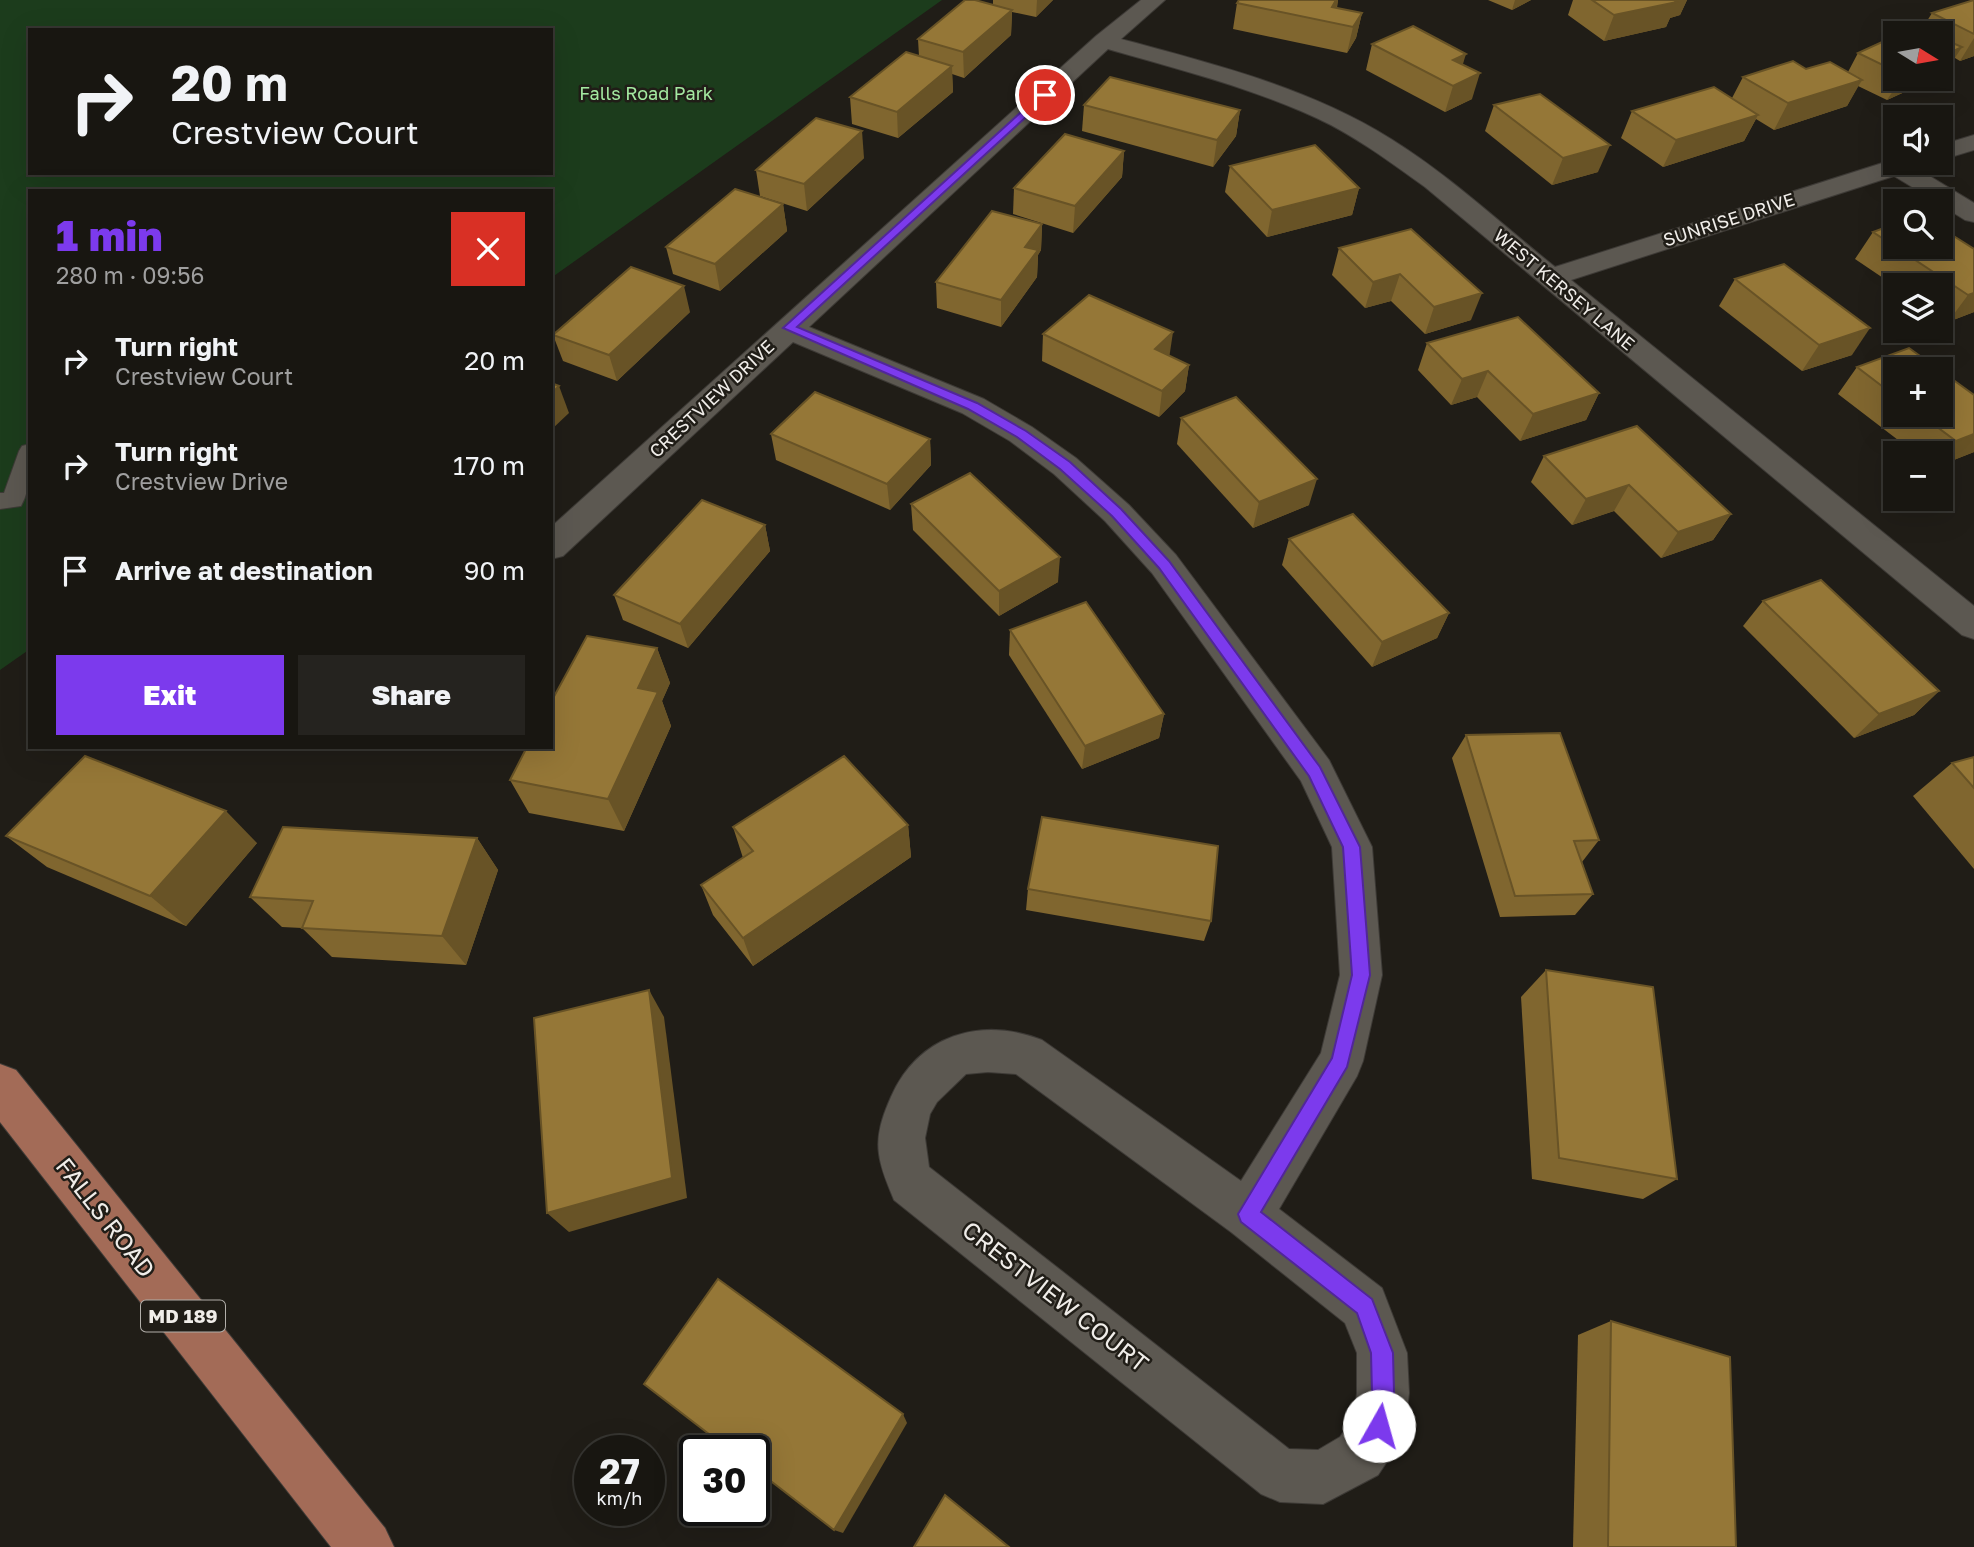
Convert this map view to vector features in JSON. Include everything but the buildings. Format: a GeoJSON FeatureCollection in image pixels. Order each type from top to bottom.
{"type":"FeatureCollection","features":[{"type":"Feature","properties":{"kind":"main road","name":"FALLS ROAD"},"geometry":{"type":"LineString","coordinates":[[0,1086],[366,1547]]}},
{"type":"Feature","properties":{"kind":"street","name":"CRESTVIEW DRIVE"},"geometry":{"type":"LineString","coordinates":[[553,545],[1104,41],[1154,0]]}},
{"type":"Feature","properties":{"kind":"street","name":"WEST KERSEY LANE"},"geometry":{"type":"LineString","coordinates":[[1104,41],[1235,78],[1280,94],[1372,138],[1434,181],[1974,626]]}},
{"type":"Feature","properties":{"kind":"street"},"geometry":{"type":"LineString","coordinates":[[1953,149],[1974,142]]}},
{"type":"Feature","properties":{"kind":"street","name":"SUNRISE DRIVE"},"geometry":{"type":"LineString","coordinates":[[1549,278],[1883,171]]}},
{"type":"Feature","properties":{"kind":"street"},"geometry":{"type":"LineString","coordinates":[[1917,175],[1974,215]]}},
{"type":"Feature","properties":{"kind":"street"},"geometry":{"type":"LineString","coordinates":[[789,328],[973,406],[1021,434],[1065,466],[1117,513],[1164,564],[1315,771],[1352,847],[1361,975],[1341,1061],[1248,1214]]}},
{"type":"Feature","properties":{"kind":"street","name":"CRESTVIEW COURT"},"geometry":{"type":"LineString","coordinates":[[1001,1049],[1026,1055],[1248,1214],[1364,1306],[1382,1353],[1383,1393],[1379,1426],[1359,1456],[1323,1477],[1280,1475],[911,1183],[902,1153],[903,1125],[911,1099],[927,1079],[954,1056],[1001,1049]]}},
{"type":"Feature","properties":{"kind":"lane"},"geometry":{"type":"LineString","coordinates":[[0,501],[13,500],[28,458]]}},
{"type":"Feature","properties":{"kind":"green space","name":"Falls Road Park"},"geometry":{"type":"Polygon","coordinates":[[[0,0],[942,0],[553,277],[553,189],[28,189],[28,650],[0,670],[0,0]]]}},
{"type":"Feature","properties":{"kind":"route"},"geometry":{"type":"LineString","coordinates":[[1045,95],[789,328],[973,406],[1021,434],[1065,466],[1117,513],[1164,564],[1315,771],[1352,847],[1361,975],[1341,1061],[1248,1214],[1364,1306],[1382,1353],[1383,1393],[1379,1426]]}}]}
